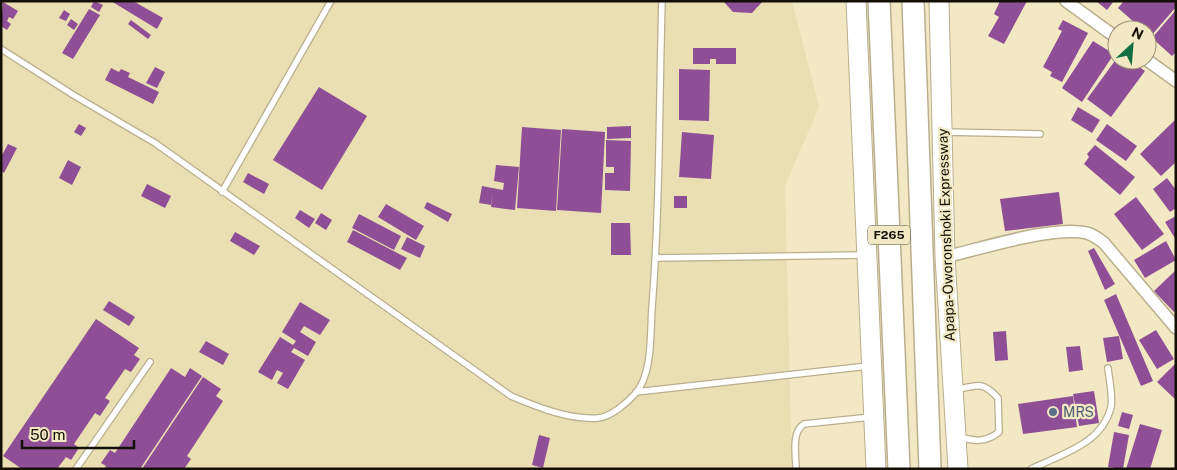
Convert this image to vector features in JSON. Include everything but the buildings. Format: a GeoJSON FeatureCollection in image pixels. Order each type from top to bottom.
{"type":"FeatureCollection","features":[{"type":"Feature","properties":{"kind":"highway","name":"F265"},"geometry":{"type":"LineString","coordinates":[[879,1],[899,469]]}},
{"type":"Feature","properties":{"kind":"highway","name":"Apapa-Oworonshoki Expressway"},"geometry":{"type":"LineString","coordinates":[[913,1],[930,469]]}},
{"type":"Feature","properties":{"kind":"main road"},"geometry":{"type":"LineString","coordinates":[[856,1],[870,366],[876,469]]}},
{"type":"Feature","properties":{"kind":"main road","name":"Apapa-Oworonshoki Expressway"},"geometry":{"type":"LineString","coordinates":[[939,1],[945,257],[958,469]]}},
{"type":"Feature","properties":{"kind":"street"},"geometry":{"type":"LineString","coordinates":[[1066,1],[1107,31]]}},
{"type":"Feature","properties":{"kind":"street"},"geometry":{"type":"LineString","coordinates":[[1157,67],[1176,81]]}},
{"type":"Feature","properties":{"kind":"street"},"geometry":{"type":"LineString","coordinates":[[945,257],[1033,237],[1070,231],[1088,233],[1104,243],[1176,328]]}},
{"type":"Feature","properties":{"kind":"lane"},"geometry":{"type":"LineString","coordinates":[[222,192],[331,1]]}},
{"type":"Feature","properties":{"kind":"lane"},"geometry":{"type":"LineString","coordinates":[[1,49],[75,96],[155,143],[222,192],[304,247],[458,360],[511,396],[537,407],[571,415],[600,418],[619,408],[636,392],[645,373],[656,258],[662,1]]}},
{"type":"Feature","properties":{"kind":"lane"},"geometry":{"type":"LineString","coordinates":[[942,132],[1040,134]]}},
{"type":"Feature","properties":{"kind":"lane"},"geometry":{"type":"LineString","coordinates":[[656,258],[866,255]]}},
{"type":"Feature","properties":{"kind":"lane"},"geometry":{"type":"LineString","coordinates":[[76,469],[150,362]]}},
{"type":"Feature","properties":{"kind":"lane"},"geometry":{"type":"LineString","coordinates":[[636,392],[870,366]]}},
{"type":"Feature","properties":{"kind":"lane"},"geometry":{"type":"LineString","coordinates":[[1031,469],[1085,444],[1100,431],[1111,406],[1108,368]]}},
{"type":"Feature","properties":{"kind":"lane"},"geometry":{"type":"LineString","coordinates":[[952,390],[988,387],[998,398],[999,432],[990,439],[977,442],[956,437]]}},
{"type":"Feature","properties":{"kind":"lane"},"geometry":{"type":"LineString","coordinates":[[796,469],[796,433],[798,427],[804,424],[873,417]]}},
{"type":"Feature","properties":{"kind":"shaded area"},"geometry":{"type":"Polygon","coordinates":[[[1,1],[792,1],[819,107],[785,186],[792,469],[1,469],[1,1]]]}},
{"type":"Feature","properties":{"kind":"place","name":"MRS"},"geometry":{"type":"Point","coordinates":[1053,412]}}]}
